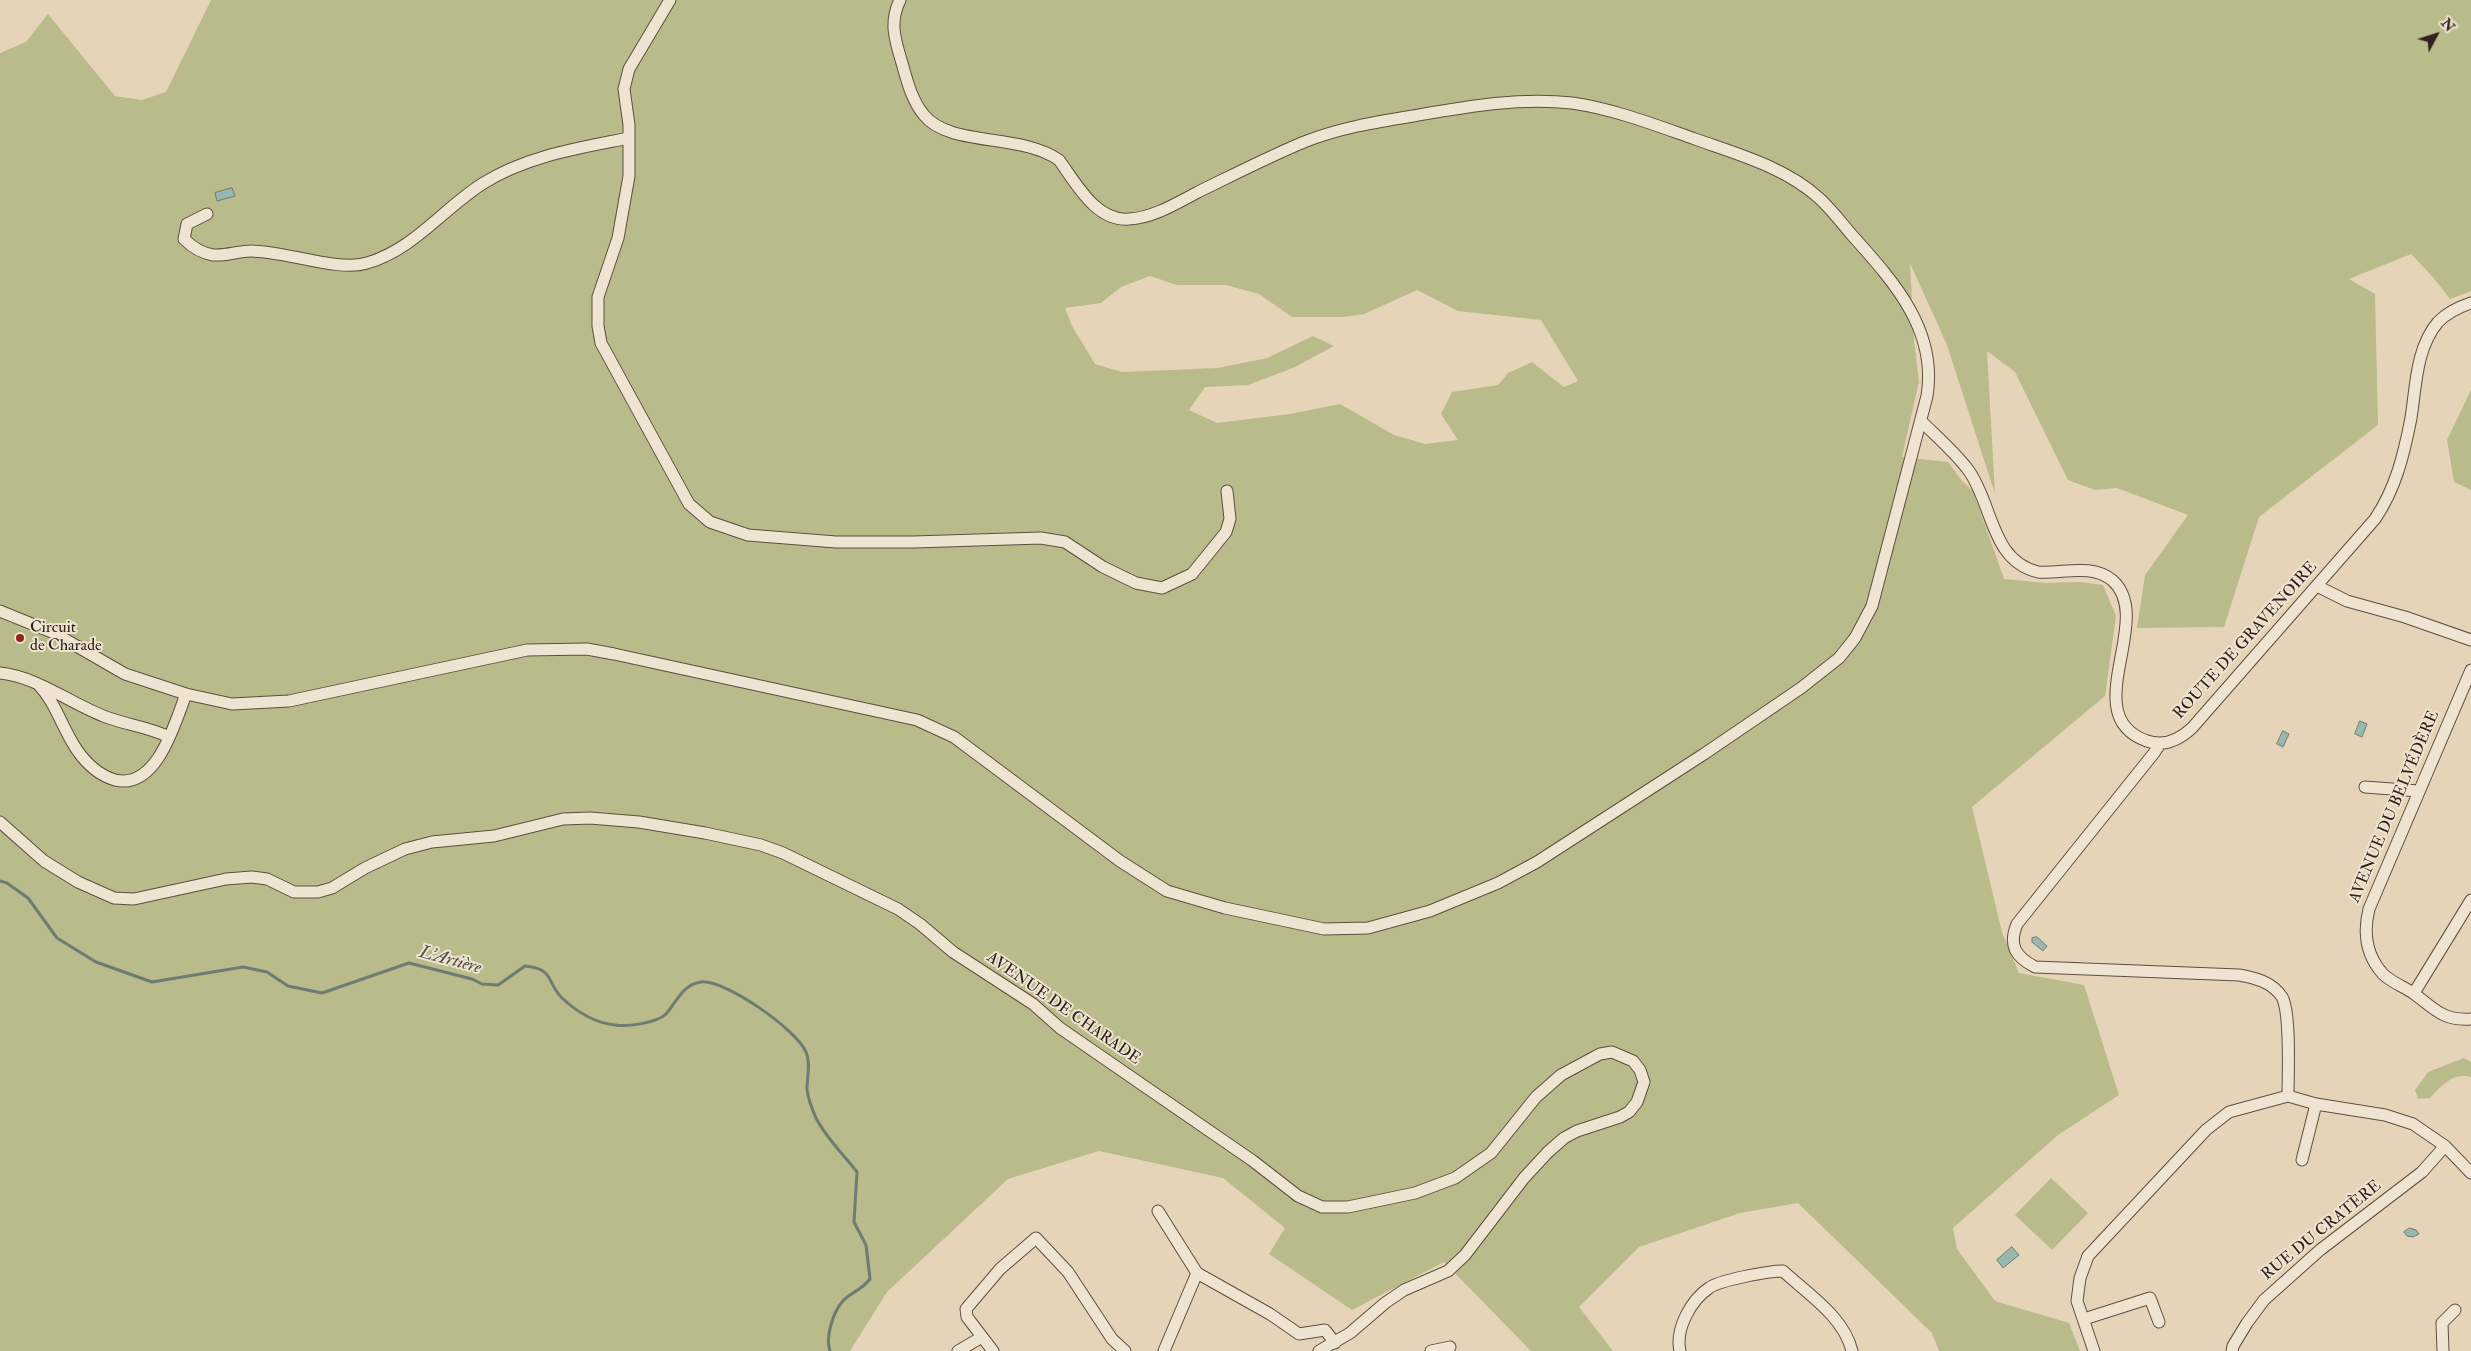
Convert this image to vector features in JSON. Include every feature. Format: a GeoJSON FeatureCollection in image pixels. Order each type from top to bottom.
{"type":"FeatureCollection","features":[{"type":"Feature","properties":{"kind":"street"},"geometry":{"type":"LineString","coordinates":[[670,0],[629,69],[624,89],[629,138],[629,176],[618,238],[598,297],[598,326],[602,343],[689,504],[710,522],[748,535],[836,542],[914,542],[1041,538],[1065,542],[1103,567],[1136,583],[1162,588],[1192,574],[1226,532],[1230,519],[1228,491]]}},
{"type":"Feature","properties":{"kind":"street"},"geometry":{"type":"LineString","coordinates":[[0,611],[54,633],[125,674],[186,694],[232,704],[267,704],[307,698],[527,650],[586,649],[623,655],[917,720],[954,737],[1120,861],[1167,891],[1202,903],[1305,926],[1348,930],[1397,922],[1459,901],[1516,874],[1704,754],[1801,688],[1839,658],[1855,638],[1872,606],[1921,421],[1930,371],[1921,329],[1912,311],[1881,268],[1820,199],[1796,181],[1767,166],[1599,108],[1551,102],[1503,102],[1387,120],[1331,132],[1303,142],[1152,214],[1120,219],[1110,217],[1094,206],[1059,160],[1051,155],[1018,144],[946,132],[924,116],[914,100],[896,42],[893,24],[900,0]]}},
{"type":"Feature","properties":{"kind":"street"},"geometry":{"type":"LineString","coordinates":[[206,214],[187,224],[184,239],[194,249],[214,255],[252,251],[296,256],[338,264],[366,264],[401,249],[483,183],[544,155],[629,138]]}},
{"type":"Feature","properties":{"kind":"street","name":"ROUTE DE GRAVENOIRE"},"geometry":{"type":"LineString","coordinates":[[2160,744],[2175,740],[2192,728],[2375,519],[2394,485],[2409,427],[2421,358],[2430,334],[2443,318],[2471,303]]}},
{"type":"Feature","properties":{"kind":"street"},"geometry":{"type":"LineString","coordinates":[[1921,421],[1969,471],[1984,498],[2002,545],[2011,558],[2030,570],[2038,572],[2094,572],[2107,577],[2118,587],[2124,598],[2126,613],[2116,698],[2117,708],[2121,720],[2131,733],[2142,740],[2160,744],[2017,924],[2013,935],[2015,948],[2021,960],[2035,967],[2239,975],[2257,978],[2271,985],[2282,998],[2287,1014],[2288,1096]]}},
{"type":"Feature","properties":{"kind":"street"},"geometry":{"type":"LineString","coordinates":[[2317,586],[2347,601],[2405,617],[2471,640]]}},
{"type":"Feature","properties":{"kind":"street","name":"AVENUE DU BELVÉDÈRE"},"geometry":{"type":"LineString","coordinates":[[2471,670],[2369,909],[2364,930],[2371,955],[2384,975],[2414,993],[2437,1013],[2456,1020],[2471,1019]]}},
{"type":"Feature","properties":{"kind":"street"},"geometry":{"type":"LineString","coordinates":[[0,673],[11,674],[38,684],[67,700],[107,718],[155,731],[169,737]]}},
{"type":"Feature","properties":{"kind":"street"},"geometry":{"type":"LineString","coordinates":[[38,684],[53,703],[75,747],[85,761],[94,770],[110,778],[128,781],[141,777],[154,763],[169,737],[186,694]]}},
{"type":"Feature","properties":{"kind":"street"},"geometry":{"type":"LineString","coordinates":[[2366,787],[2419,791]]}},
{"type":"Feature","properties":{"kind":"street","name":"AVENUE DE CHARADE"},"geometry":{"type":"LineString","coordinates":[[0,822],[44,861],[78,882],[114,898],[134,899],[226,879],[252,877],[267,879],[294,892],[318,892],[332,888],[365,868],[411,847],[494,836],[563,820],[590,818],[639,822],[761,845],[783,853],[898,909],[920,924],[953,952],[1034,1004],[1060,1028],[1253,1161],[1298,1196],[1322,1206],[1348,1207],[1415,1193],[1455,1178],[1491,1153],[1536,1097],[1562,1076],[1600,1054],[1612,1052],[1633,1061],[1640,1070],[1644,1082],[1637,1102],[1629,1112],[1564,1138],[1524,1178],[1465,1255],[1448,1271],[1404,1290],[1385,1303],[1350,1334],[1319,1351]]}},
{"type":"Feature","properties":{"kind":"street"},"geometry":{"type":"LineString","coordinates":[[2414,993],[2471,900]]}},
{"type":"Feature","properties":{"kind":"street"},"geometry":{"type":"LineString","coordinates":[[2094,1351],[2078,1301],[2080,1278],[2088,1256],[2206,1130],[2229,1112],[2288,1096],[2316,1104],[2385,1115],[2413,1124],[2445,1146],[2471,1173]]}},
{"type":"Feature","properties":{"kind":"street"},"geometry":{"type":"LineString","coordinates":[[2302,1160],[2316,1104]]}},
{"type":"Feature","properties":{"kind":"street","name":"RUE DU CRATÈRE"},"geometry":{"type":"LineString","coordinates":[[2232,1351],[2247,1323],[2264,1300],[2320,1250],[2422,1172],[2445,1146]]}},
{"type":"Feature","properties":{"kind":"street"},"geometry":{"type":"LineString","coordinates":[[1158,1210],[1198,1273],[1270,1314],[1299,1334],[1325,1330],[1335,1343]]}},
{"type":"Feature","properties":{"kind":"street"},"geometry":{"type":"LineString","coordinates":[[993,1351],[967,1317],[966,1309],[1000,1269],[1036,1238],[1068,1272],[1112,1339],[1125,1351]]}},
{"type":"Feature","properties":{"kind":"street"},"geometry":{"type":"LineString","coordinates":[[1680,1351],[1678,1344],[1681,1325],[1695,1301],[1710,1287],[1770,1271],[1784,1271],[1836,1320],[1850,1341],[1852,1351]]}},
{"type":"Feature","properties":{"kind":"street"},"geometry":{"type":"LineString","coordinates":[[1164,1351],[1198,1273]]}},
{"type":"Feature","properties":{"kind":"street"},"geometry":{"type":"LineString","coordinates":[[2084,1319],[2150,1298],[2159,1322]]}},
{"type":"Feature","properties":{"kind":"street"},"geometry":{"type":"LineString","coordinates":[[2443,1351],[2442,1323],[2455,1310]]}},
{"type":"Feature","properties":{"kind":"street"},"geometry":{"type":"LineString","coordinates":[[958,1351],[982,1337]]}},
{"type":"Feature","properties":{"kind":"street"},"geometry":{"type":"LineString","coordinates":[[1431,1351],[1450,1347]]}},
{"type":"Feature","properties":{"kind":"green space"},"geometry":{"type":"Polygon","coordinates":[[[211,0],[2471,0],[2471,291],[2450,299],[2411,254],[2349,279],[2375,294],[2378,425],[2259,517],[2224,627],[2137,628],[2145,575],[2188,515],[2117,488],[2095,490],[2068,480],[2015,372],[1987,351],[1995,494],[1947,345],[1910,263],[1914,340],[1919,382],[1902,457],[1948,462],[1962,481],[1973,491],[2004,579],[2046,583],[2080,582],[2103,585],[2116,616],[2105,696],[1972,807],[2002,932],[2019,973],[2084,985],[2119,1095],[2058,1135],[1953,1228],[1957,1249],[1995,1301],[2069,1323],[2080,1351],[1939,1351],[1932,1333],[1798,1203],[1740,1213],[1639,1247],[1579,1307],[1613,1351],[1531,1351],[1444,1262],[1352,1310],[1269,1254],[1285,1228],[1223,1178],[1099,1151],[1008,1179],[887,1292],[850,1351],[0,1351],[0,53],[26,42],[48,14],[115,96],[142,100],[166,92],[211,0]],[[1150,276],[1121,287],[1101,303],[1065,308],[1072,326],[1095,364],[1122,372],[1218,368],[1267,358],[1313,336],[1334,346],[1293,368],[1248,385],[1205,387],[1189,410],[1217,423],[1290,414],[1340,404],[1394,435],[1425,444],[1458,440],[1441,414],[1452,392],[1498,385],[1508,373],[1532,362],[1564,387],[1578,381],[1541,320],[1458,311],[1417,290],[1364,314],[1343,317],[1292,317],[1259,294],[1226,285],[1177,285],[1150,276]]]}},
{"type":"Feature","properties":{"kind":"green space"},"geometry":{"type":"Polygon","coordinates":[[[2471,390],[2471,490],[2454,482],[2447,440],[2471,390]]]}},
{"type":"Feature","properties":{"kind":"green space"},"geometry":{"type":"Polygon","coordinates":[[[2464,1058],[2471,1062],[2471,1077],[2459,1076],[2453,1078],[2430,1098],[2418,1099],[2415,1090],[2428,1072],[2464,1058]]]}},
{"type":"Feature","properties":{"kind":"green space"},"geometry":{"type":"Polygon","coordinates":[[[2051,1178],[2088,1213],[2052,1250],[2015,1215],[2051,1178]]]}},
{"type":"Feature","properties":{"kind":"water"},"geometry":{"type":"Polygon","coordinates":[[[232,188],[235,196],[217,201],[215,193],[232,188]]]}},
{"type":"Feature","properties":{"kind":"water"},"geometry":{"type":"Polygon","coordinates":[[[2360,721],[2367,724],[2362,737],[2355,734],[2360,721]]]}},
{"type":"Feature","properties":{"kind":"water"},"geometry":{"type":"Polygon","coordinates":[[[2283,731],[2289,734],[2283,747],[2277,744],[2283,731]]]}},
{"type":"Feature","properties":{"kind":"water"},"geometry":{"type":"Polygon","coordinates":[[[2037,937],[2047,946],[2043,951],[2032,942],[2032,938],[2037,937]]]}},
{"type":"Feature","properties":{"kind":"water"},"geometry":{"type":"Polygon","coordinates":[[[2410,1228],[2416,1230],[2419,1234],[2413,1237],[2407,1236],[2404,1232],[2410,1228]]]}},
{"type":"Feature","properties":{"kind":"water"},"geometry":{"type":"Polygon","coordinates":[[[2012,1247],[2019,1255],[2003,1268],[1997,1260],[2012,1247]]]}},
{"type":"Feature","properties":{"kind":"waterway","name":"L'Artière"},"geometry":{"type":"LineString","coordinates":[[0,881],[7,883],[28,898],[57,938],[96,962],[152,982],[243,967],[267,972],[288,986],[322,993],[409,963],[472,979],[482,984],[498,985],[525,966],[546,973],[562,998],[580,1012],[600,1022],[620,1025],[642,1024],[662,1017],[680,995],[695,983],[712,983],[742,997],[775,1019],[789,1031],[806,1052],[809,1065],[807,1084],[810,1104],[820,1125],[857,1172],[854,1222],[866,1245],[870,1279],[845,1299],[839,1307],[829,1332],[830,1351]]}},
{"type":"Feature","properties":{"kind":"place","name":"Circuit de Charade"},"geometry":{"type":"Point","coordinates":[20,638]}}]}
